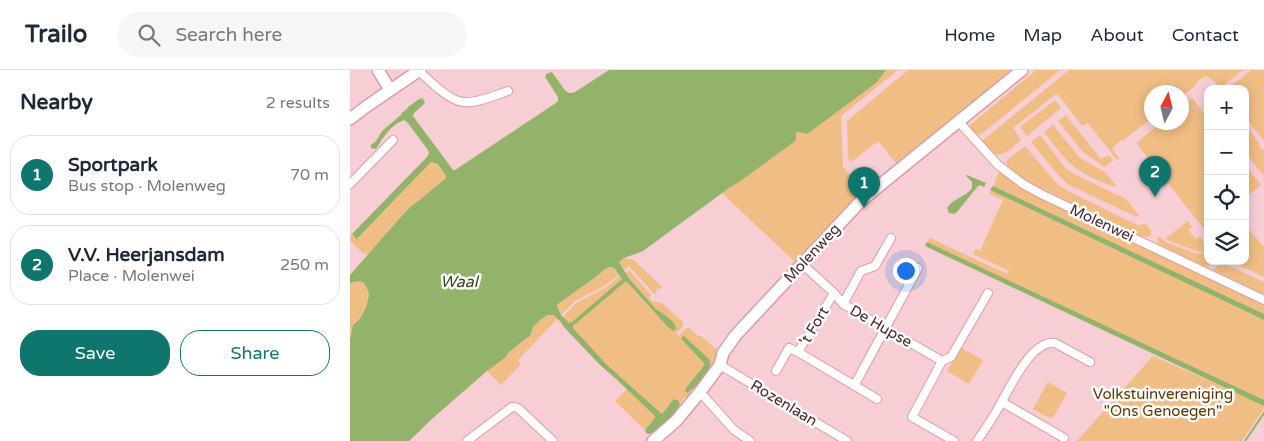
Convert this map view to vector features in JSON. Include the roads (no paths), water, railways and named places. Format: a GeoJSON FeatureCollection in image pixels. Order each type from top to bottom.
{"type":"FeatureCollection","features":[{"type":"Feature","properties":{"kind":"main road"},"geometry":{"type":"LineString","coordinates":[[378,70],[390,90]]}},
{"type":"Feature","properties":{"kind":"main road","name":"Molenweg"},"geometry":{"type":"LineString","coordinates":[[653,441],[676,421],[700,392],[720,365],[723,353],[735,336],[865,198],[1022,70]]}},
{"type":"Feature","properties":{"kind":"main road"},"geometry":{"type":"LineString","coordinates":[[350,119],[419,71]]}},
{"type":"Feature","properties":{"kind":"street"},"geometry":{"type":"LineString","coordinates":[[419,71],[441,90],[454,99],[463,102],[474,102],[508,91]]}},
{"type":"Feature","properties":{"kind":"street","name":"Molenwei"},"geometry":{"type":"LineString","coordinates":[[958,122],[998,165],[1023,184],[1264,300]]}},
{"type":"Feature","properties":{"kind":"street"},"geometry":{"type":"LineString","coordinates":[[350,184],[393,140]]}},
{"type":"Feature","properties":{"kind":"street"},"geometry":{"type":"LineString","coordinates":[[843,304],[861,271],[875,266],[891,238]]}},
{"type":"Feature","properties":{"kind":"street","name":"De Hupse"},"geometry":{"type":"LineString","coordinates":[[802,264],[834,293],[843,304],[942,360]]}},
{"type":"Feature","properties":{"kind":"street"},"geometry":{"type":"LineString","coordinates":[[854,386],[918,268]]}},
{"type":"Feature","properties":{"kind":"street","name":"'t Fort"},"geometry":{"type":"LineString","coordinates":[[776,371],[789,348],[798,352],[834,293]]}},
{"type":"Feature","properties":{"kind":"street"},"geometry":{"type":"LineString","coordinates":[[954,441],[912,417],[942,360],[951,357],[988,293]]}},
{"type":"Feature","properties":{"kind":"street"},"geometry":{"type":"LineString","coordinates":[[977,441],[1023,364],[1041,346],[1049,342],[1055,342],[1090,362]]}},
{"type":"Feature","properties":{"kind":"street"},"geometry":{"type":"LineString","coordinates":[[798,352],[877,399]]}},
{"type":"Feature","properties":{"kind":"street","name":"Rozenlaan"},"geometry":{"type":"LineString","coordinates":[[720,365],[847,441]]}},
{"type":"Feature","properties":{"kind":"street"},"geometry":{"type":"LineString","coordinates":[[700,392],[734,430],[750,441]]}},
{"type":"Feature","properties":{"kind":"street"},"geometry":{"type":"LineString","coordinates":[[1002,402],[1064,438]]}},
{"type":"Feature","properties":{"kind":"street"},"geometry":{"type":"LineString","coordinates":[[467,441],[512,407],[515,407],[553,441]]}},
{"type":"Feature","properties":{"kind":"street"},"geometry":{"type":"LineString","coordinates":[[478,434],[484,441]]}},
{"type":"Feature","properties":{"kind":"water","name":"Waal"},"geometry":{"type":"Polygon","coordinates":[[[609,70],[886,70],[876,83],[810,132],[807,134],[796,133],[794,142],[643,251],[624,258],[619,262],[628,277],[654,307],[672,321],[676,329],[674,331],[666,325],[627,282],[573,326],[606,364],[662,414],[674,399],[679,401],[680,405],[677,409],[654,432],[649,434],[645,430],[655,416],[599,364],[554,315],[547,315],[533,327],[530,336],[487,371],[409,441],[350,441],[350,339],[353,325],[363,314],[369,295],[364,283],[359,281],[350,283],[350,275],[407,210],[445,179],[446,176],[438,164],[431,162],[357,239],[352,234],[429,153],[404,120],[391,128],[376,149],[371,148],[371,145],[382,131],[411,105],[422,98],[425,102],[424,104],[413,116],[453,170],[455,170],[558,101],[558,97],[545,77],[546,74],[552,72],[566,91],[570,93],[575,92],[609,70]],[[614,268],[605,269],[558,304],[561,315],[569,323],[622,279],[614,268]]]}},
{"type":"Feature","properties":{"kind":"water"},"geometry":{"type":"Polygon","coordinates":[[[967,175],[986,183],[984,187],[978,186],[957,212],[954,214],[949,213],[947,208],[972,188],[972,182],[967,175]]]}},
{"type":"Feature","properties":{"kind":"water"},"geometry":{"type":"Polygon","coordinates":[[[993,186],[1264,314],[1264,320],[990,190],[993,186]]]}},
{"type":"Feature","properties":{"kind":"water"},"geometry":{"type":"Polygon","coordinates":[[[927,242],[1264,400],[1264,406],[925,246],[927,242]]]}},
{"type":"Feature","properties":{"kind":"water"},"geometry":{"type":"Polygon","coordinates":[[[683,336],[709,359],[710,364],[704,378],[688,393],[685,391],[686,388],[703,367],[704,363],[681,339],[683,336]]]}},
{"type":"Feature","properties":{"kind":"waterway"},"geometry":{"type":"LineString","coordinates":[[1245,441],[1264,413]]}},
{"type":"Feature","properties":{"kind":"place","name":"V.V. Heerjansdam"},"geometry":{"type":"Point","coordinates":[1155,197]}},
{"type":"Feature","properties":{"kind":"place","name":"Sportpark"},"geometry":{"type":"Point","coordinates":[864,208]}},
{"type":"Feature","properties":{"kind":"park label","name":"Volkstuinvereniging \"Ons Genoegen\""},"geometry":{"type":"Point","coordinates":[1163,402]}}]}
